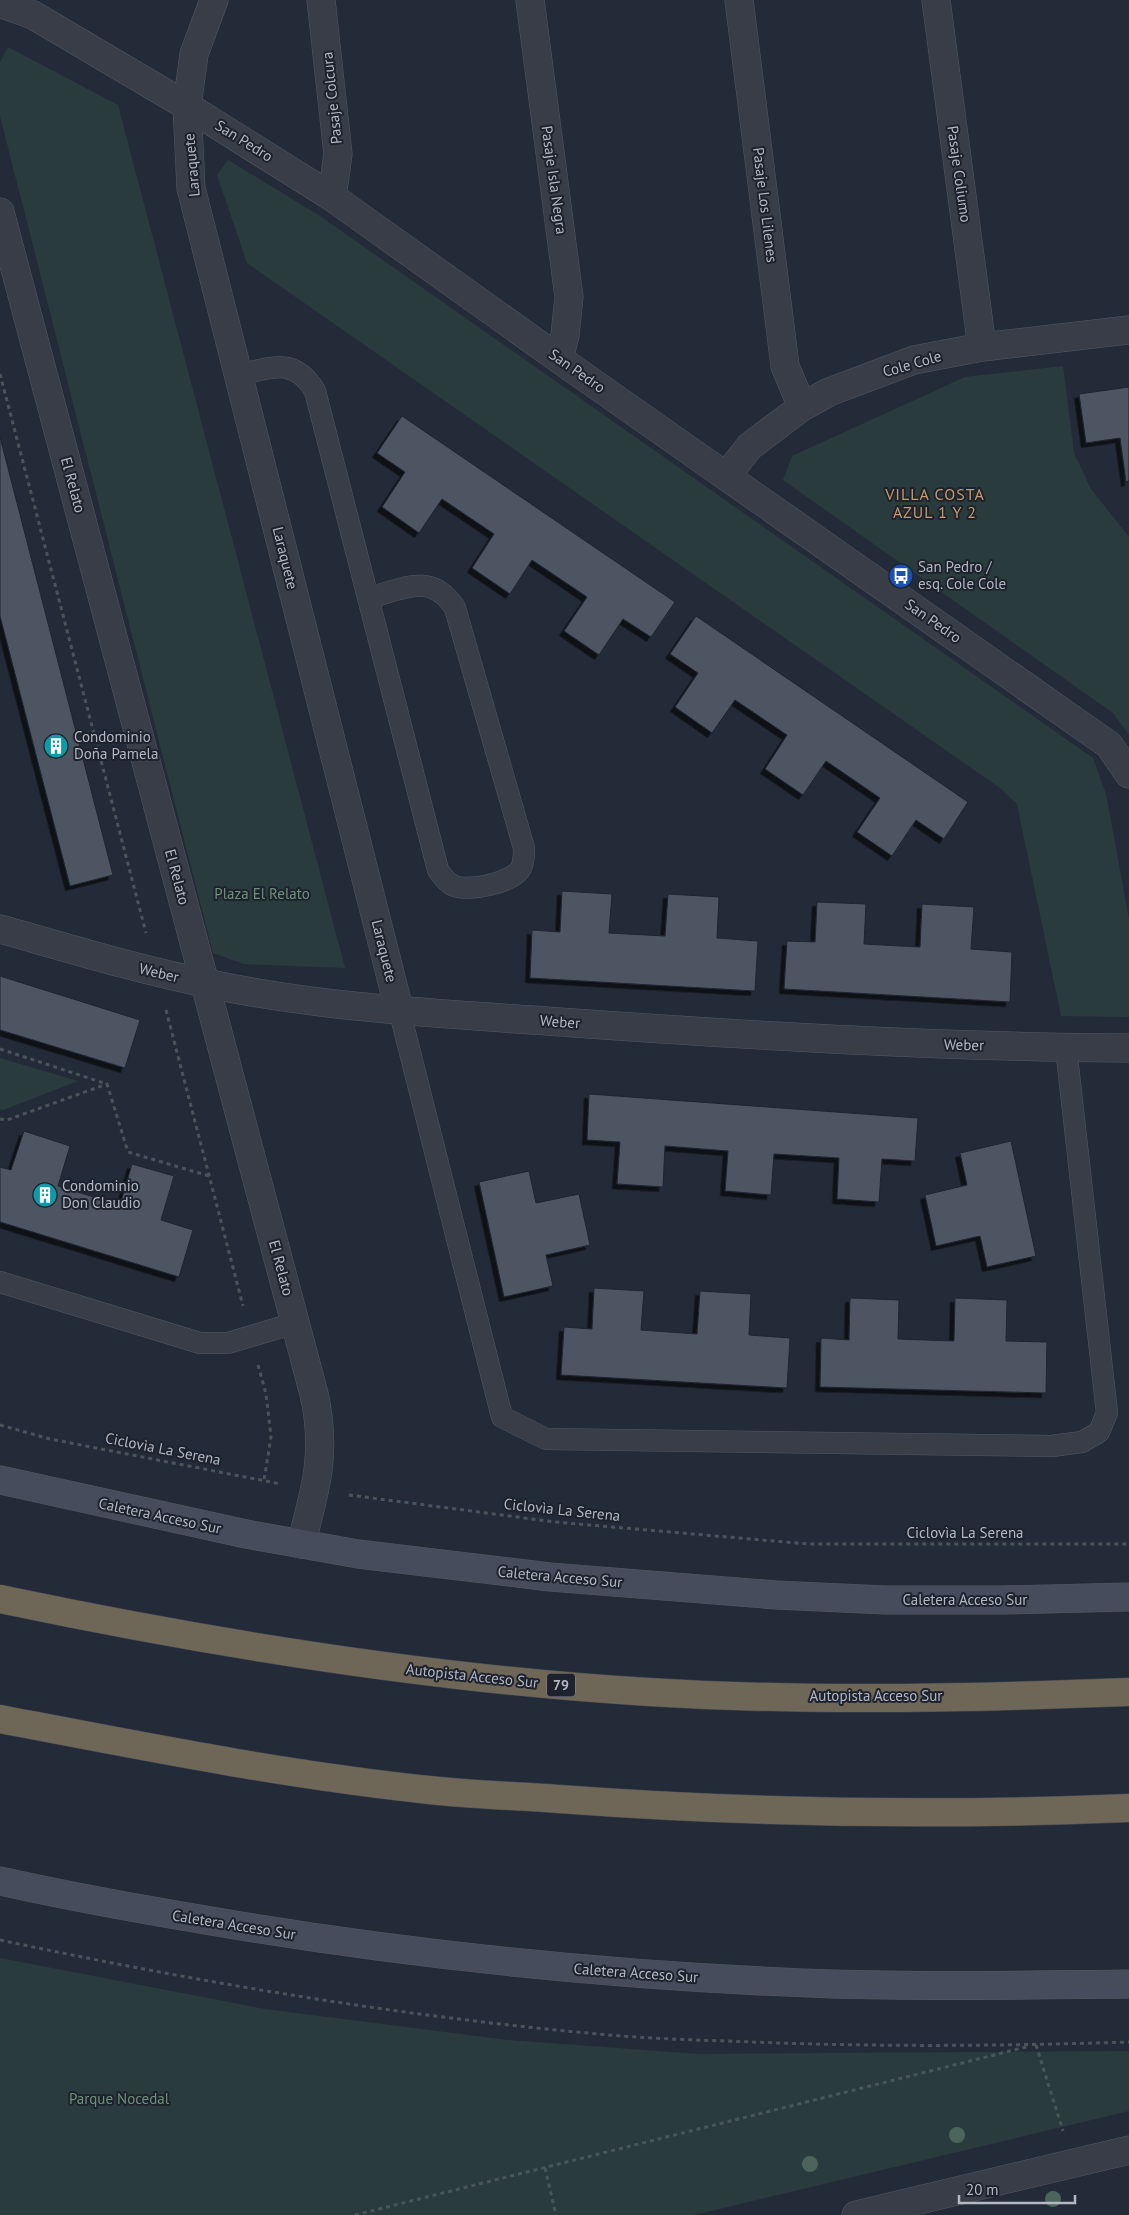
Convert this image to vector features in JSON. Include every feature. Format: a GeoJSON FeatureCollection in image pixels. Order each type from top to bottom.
{"type":"FeatureCollection","features":[{"type":"Feature","properties":{"kind":"highway","name":"Autopista Acceso Sur"},"geometry":{"type":"LineString","coordinates":[[0,1599],[66,1613],[254,1647],[375,1666],[651,1692],[784,1696],[918,1697],[1129,1692]]}},
{"type":"Feature","properties":{"kind":"highway"},"geometry":{"type":"LineString","coordinates":[[0,1719],[302,1774],[440,1791],[708,1809],[788,1811],[940,1814],[1129,1808]]}},
{"type":"Feature","properties":{"kind":"main road","name":"Caletera Acceso Sur"},"geometry":{"type":"LineString","coordinates":[[0,1480],[133,1510],[301,1544],[367,1555],[550,1577],[776,1595],[885,1600],[1129,1597]]}},
{"type":"Feature","properties":{"kind":"main road","name":"Caletera Acceso Sur"},"geometry":{"type":"LineString","coordinates":[[0,1881],[162,1914],[304,1937],[445,1955],[587,1970],[711,1979],[834,1984],[1129,1984]]}},
{"type":"Feature","properties":{"kind":"street","name":"Laraquete"},"geometry":{"type":"LineString","coordinates":[[214,0],[194,54],[187,106],[191,188],[399,1009]]}},
{"type":"Feature","properties":{"kind":"street","name":"Pasaje Colcura"},"geometry":{"type":"LineString","coordinates":[[321,0],[338,154],[332,196]]}},
{"type":"Feature","properties":{"kind":"street","name":"Pasaje Isla Negra"},"geometry":{"type":"LineString","coordinates":[[530,0],[569,297],[565,335],[559,359]]}},
{"type":"Feature","properties":{"kind":"street","name":"Pasaje Los Lilenes"},"geometry":{"type":"LineString","coordinates":[[739,0],[785,366],[802,407]]}},
{"type":"Feature","properties":{"kind":"street","name":"Pasaje Coliumo"},"geometry":{"type":"LineString","coordinates":[[936,0],[982,347]]}},
{"type":"Feature","properties":{"kind":"street","name":"San Pedro"},"geometry":{"type":"LineString","coordinates":[[0,2],[33,15],[187,106],[332,196],[559,359],[727,475],[1109,745],[1129,774]]}},
{"type":"Feature","properties":{"kind":"street","name":"El Relato"},"geometry":{"type":"LineString","coordinates":[[0,212],[314,1394],[321,1429],[319,1471],[301,1544]]}},
{"type":"Feature","properties":{"kind":"street","name":"Cole Cole"},"geometry":{"type":"LineString","coordinates":[[727,475],[750,446],[802,407],[829,392],[914,360],[982,347],[1129,330]]}},
{"type":"Feature","properties":{"kind":"street","name":"Weber"},"geometry":{"type":"LineString","coordinates":[[0,929],[205,984],[319,1002],[784,1037],[914,1044],[1129,1048]]}},
{"type":"Feature","properties":{"kind":"street"},"geometry":{"type":"LineString","coordinates":[[856,2215],[1129,2150]]}},
{"type":"Feature","properties":{"kind":"lane"},"geometry":{"type":"LineString","coordinates":[[238,375],[280,366],[288,367],[308,379],[315,392],[368,598],[438,870],[452,885],[462,888],[474,888],[510,878],[521,868],[524,859],[524,848],[455,608],[448,597],[439,590],[423,584],[368,598]]}},
{"type":"Feature","properties":{"kind":"lane"},"geometry":{"type":"LineString","coordinates":[[399,1009],[502,1417],[546,1439],[1052,1446],[1082,1442],[1099,1432],[1107,1413],[1066,1048]]}},
{"type":"Feature","properties":{"kind":"lane"},"geometry":{"type":"LineString","coordinates":[[0,1282],[194,1342],[228,1343],[295,1323]]}},
{"type":"Feature","properties":{"kind":"path"},"geometry":{"type":"LineString","coordinates":[[0,374],[266,1394],[271,1437],[264,1480]]}},
{"type":"Feature","properties":{"kind":"path"},"geometry":{"type":"LineString","coordinates":[[0,1050],[107,1084]]}},
{"type":"Feature","properties":{"kind":"path"},"geometry":{"type":"LineString","coordinates":[[107,1084],[128,1152],[209,1176]]}},
{"type":"Feature","properties":{"kind":"path"},"geometry":{"type":"LineString","coordinates":[[0,1119],[6,1120],[107,1084]]}},
{"type":"Feature","properties":{"kind":"path","name":"Ciclovìa La Serena"},"geometry":{"type":"LineString","coordinates":[[0,1425],[50,1439],[315,1490],[555,1522],[808,1544],[1129,1544]]}},
{"type":"Feature","properties":{"kind":"path"},"geometry":{"type":"LineString","coordinates":[[0,1940],[97,1961],[309,1998],[598,2034],[870,2046],[1036,2045],[1129,2042]]}},
{"type":"Feature","properties":{"kind":"path"},"geometry":{"type":"LineString","coordinates":[[1036,2045],[1073,2163]]}},
{"type":"Feature","properties":{"kind":"path"},"geometry":{"type":"LineString","coordinates":[[355,2215],[1036,2045]]}},
{"type":"Feature","properties":{"kind":"path"},"geometry":{"type":"LineString","coordinates":[[545,2168],[556,2215]]}},
{"type":"Feature","properties":{"kind":"green space","name":"Plaza El Relato"},"geometry":{"type":"Polygon","coordinates":[[[8,47],[118,105],[345,968],[244,964],[213,953],[0,116],[0,62],[8,47]]]}},
{"type":"Feature","properties":{"kind":"green space"},"geometry":{"type":"Polygon","coordinates":[[[228,160],[320,216],[1093,758],[1106,794],[1129,919],[1129,1017],[1061,1016],[1017,804],[1000,788],[247,263],[217,175],[228,160]]]}},
{"type":"Feature","properties":{"kind":"green space"},"geometry":{"type":"Polygon","coordinates":[[[1063,366],[1074,453],[1091,489],[1129,537],[1129,735],[1113,713],[783,480],[792,456],[965,377],[1063,366]]]}},
{"type":"Feature","properties":{"kind":"green space"},"geometry":{"type":"Polygon","coordinates":[[[0,1058],[78,1081],[3,1110],[0,1109],[0,1058]]]}},
{"type":"Feature","properties":{"kind":"green space","name":"Parque Nocedal"},"geometry":{"type":"Polygon","coordinates":[[[0,1958],[265,2009],[508,2040],[699,2054],[1129,2051],[1129,2111],[694,2215],[0,2215],[0,1958]]]}},
{"type":"Feature","properties":{"kind":"building"},"geometry":{"type":"Polygon","coordinates":[[[1129,387],[1129,481],[1126,482],[1120,438],[1086,443],[1079,394],[1129,387]]]}},
{"type":"Feature","properties":{"kind":"building"},"geometry":{"type":"Polygon","coordinates":[[[402,416],[675,602],[651,637],[623,619],[599,655],[564,631],[587,597],[532,560],[510,594],[472,568],[494,534],[442,499],[419,533],[382,507],[405,472],[377,453],[402,416]]]}},
{"type":"Feature","properties":{"kind":"building","name":"Condominio Doña Pamela"},"geometry":{"type":"Polygon","coordinates":[[[0,437],[113,875],[70,886],[0,616],[0,437]]]}},
{"type":"Feature","properties":{"kind":"building"},"geometry":{"type":"Polygon","coordinates":[[[696,616],[968,802],[944,839],[916,820],[892,856],[857,832],[880,798],[826,761],[803,795],[765,769],[787,735],[735,700],[712,733],[675,707],[698,673],[670,654],[696,616]]]}},
{"type":"Feature","properties":{"kind":"building"},"geometry":{"type":"Polygon","coordinates":[[[562,891],[612,894],[609,933],[665,936],[668,894],[719,897],[717,938],[758,941],[755,991],[530,978],[532,930],[560,932],[562,891]]]}},
{"type":"Feature","properties":{"kind":"building"},"geometry":{"type":"Polygon","coordinates":[[[817,902],[866,904],[864,944],[920,947],[922,904],[974,907],[971,949],[1012,952],[1010,1002],[784,989],[787,941],[815,942],[817,902]]]}},
{"type":"Feature","properties":{"kind":"building"},"geometry":{"type":"Polygon","coordinates":[[[0,976],[140,1020],[125,1068],[0,1030],[0,976]]]}},
{"type":"Feature","properties":{"kind":"building"},"geometry":{"type":"Polygon","coordinates":[[[589,1094],[918,1118],[915,1161],[882,1159],[879,1202],[837,1199],[839,1158],[774,1154],[771,1195],[725,1191],[728,1151],[665,1146],[663,1187],[617,1184],[620,1142],[587,1140],[589,1094]]]}},
{"type":"Feature","properties":{"kind":"building","name":"Condominio Don Claudio"},"geometry":{"type":"Polygon","coordinates":[[[24,1131],[70,1146],[58,1186],[120,1205],[132,1164],[174,1176],[161,1220],[193,1230],[179,1277],[0,1222],[0,1167],[11,1170],[24,1131]]]}},
{"type":"Feature","properties":{"kind":"building"},"geometry":{"type":"Polygon","coordinates":[[[1011,1141],[1036,1256],[987,1267],[980,1236],[936,1246],[925,1195],[967,1185],[960,1153],[1011,1141]]]}},
{"type":"Feature","properties":{"kind":"building"},"geometry":{"type":"Polygon","coordinates":[[[529,1171],[536,1203],[579,1194],[590,1245],[546,1255],[553,1286],[504,1297],[479,1182],[529,1171]]]}},
{"type":"Feature","properties":{"kind":"building"},"geometry":{"type":"Polygon","coordinates":[[[594,1288],[644,1291],[641,1330],[697,1334],[700,1291],[751,1294],[749,1335],[790,1338],[787,1388],[561,1375],[564,1327],[592,1329],[594,1288]]]}},
{"type":"Feature","properties":{"kind":"building"},"geometry":{"type":"Polygon","coordinates":[[[850,1298],[899,1300],[898,1339],[954,1341],[955,1298],[1007,1300],[1006,1341],[1047,1342],[1046,1393],[820,1387],[821,1338],[849,1340],[850,1298]]]}},
{"type":"Feature","properties":{"kind":"place","name":"San Pedro / esq. Cole Cole"},"geometry":{"type":"Point","coordinates":[901,576]}},
{"type":"Feature","properties":{"kind":"place","name":"Condominio Doña Pamela"},"geometry":{"type":"Point","coordinates":[56,746]}},
{"type":"Feature","properties":{"kind":"place","name":"Condominio Don Claudio"},"geometry":{"type":"Point","coordinates":[45,1195]}},
{"type":"Feature","properties":{"kind":"district","name":"VILLA COSTA AZUL 1 Y 2"},"geometry":{"type":"Point","coordinates":[935,503]}}]}
